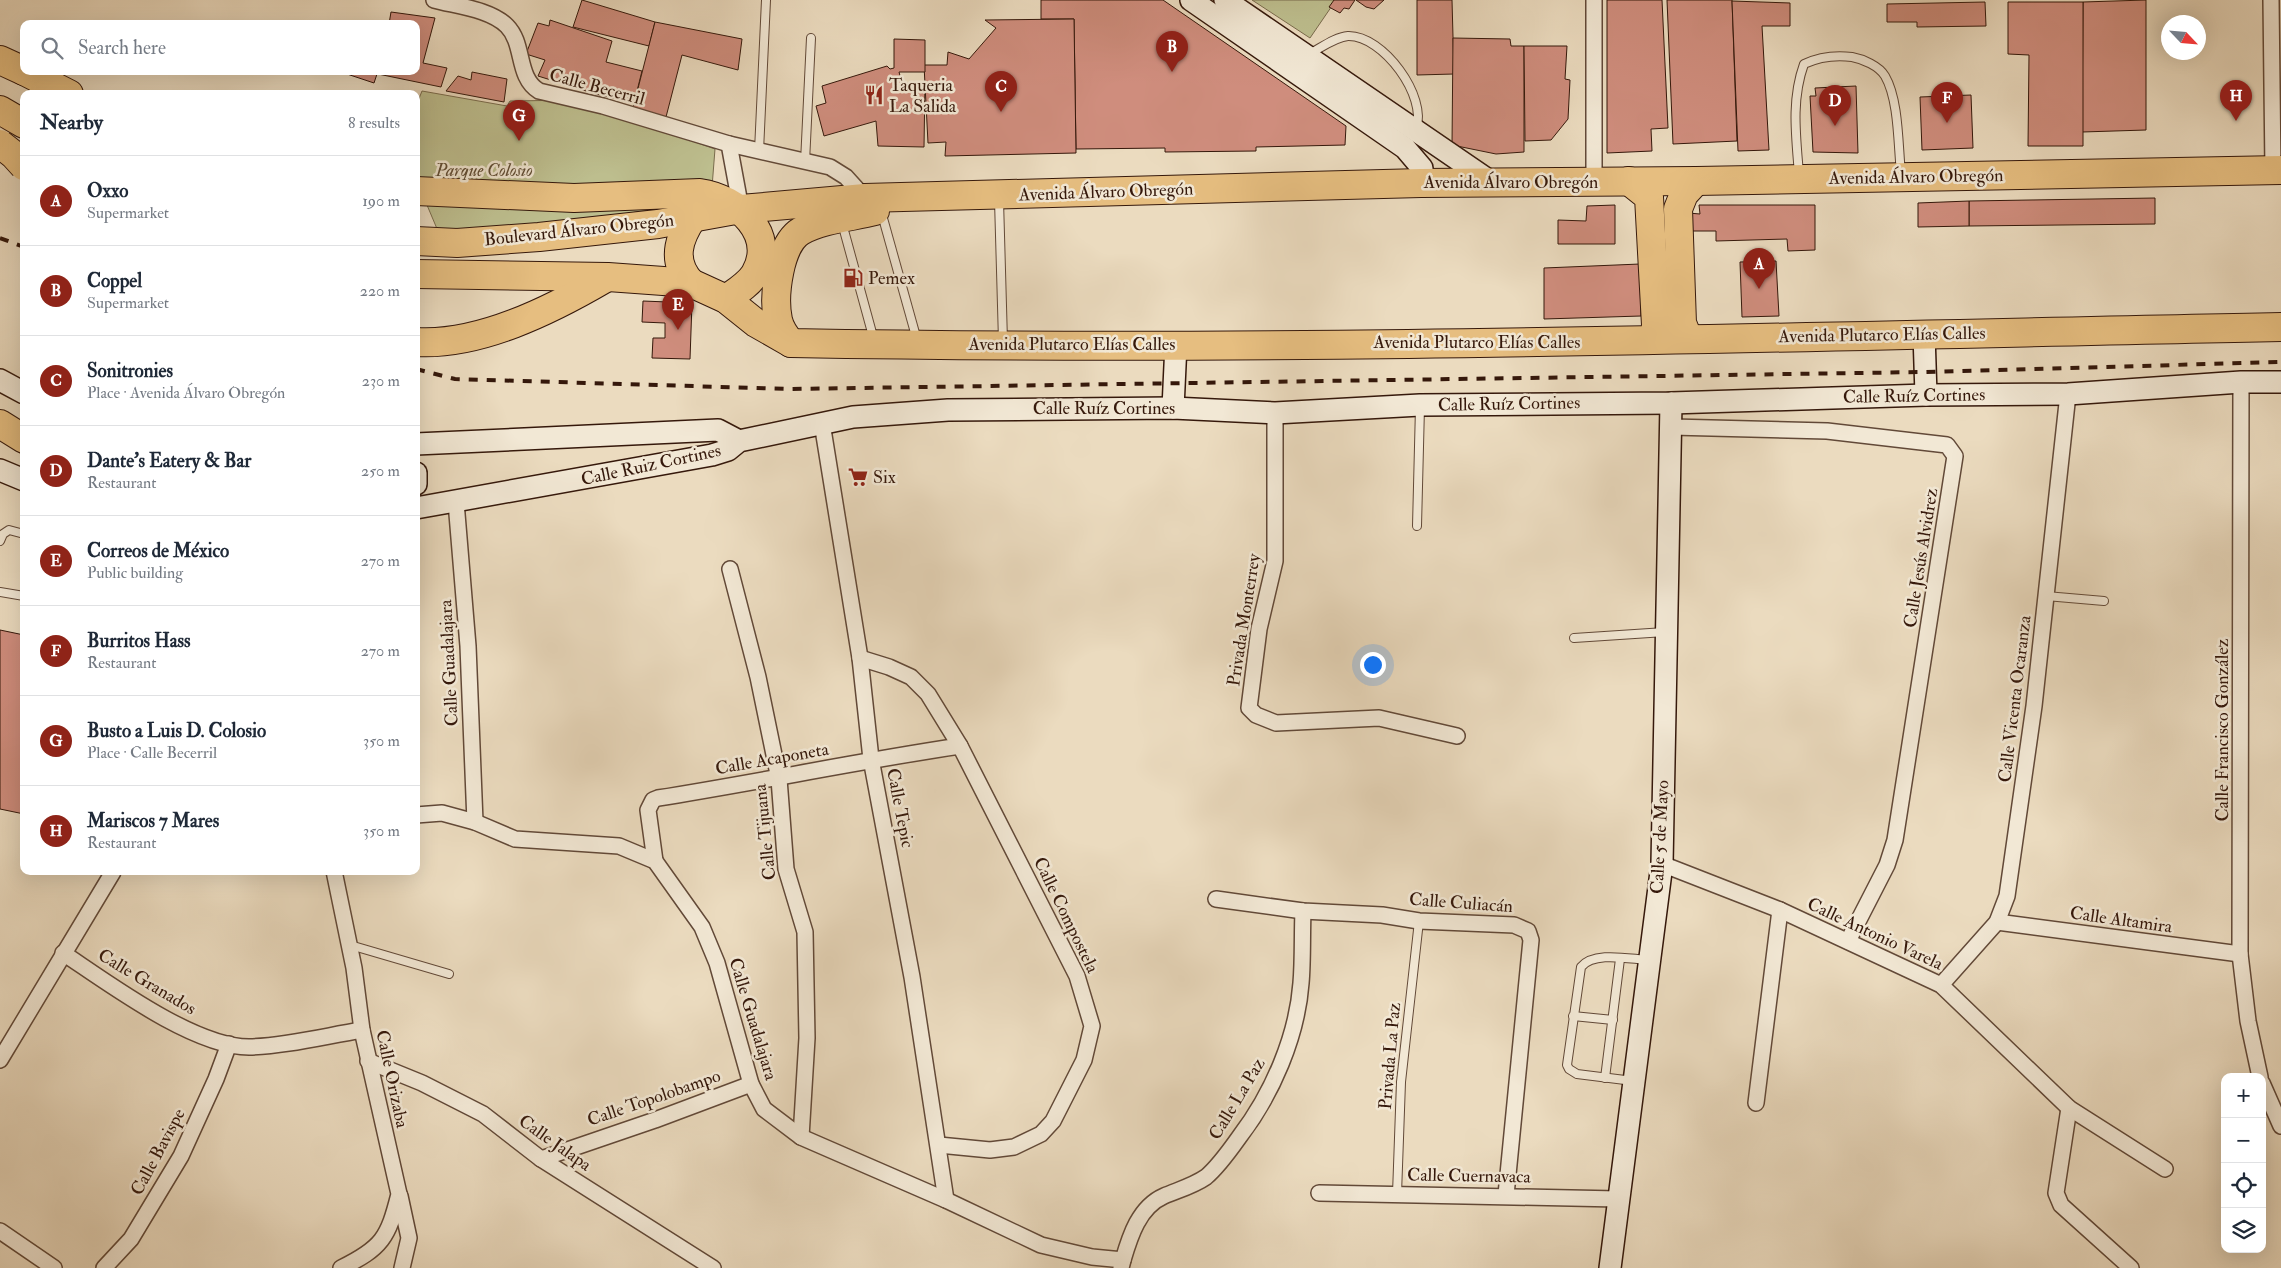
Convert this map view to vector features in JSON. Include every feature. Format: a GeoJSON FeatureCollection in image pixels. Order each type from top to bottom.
{"type":"FeatureCollection","features":[{"type":"Feature","properties":{"kind":"highway"},"geometry":{"type":"LineString","coordinates":[[0,60],[20,69]]}},
{"type":"Feature","properties":{"kind":"highway"},"geometry":{"type":"LineString","coordinates":[[32,75],[61,90]]}},
{"type":"Feature","properties":{"kind":"highway"},"geometry":{"type":"LineString","coordinates":[[0,110],[20,122]]}},
{"type":"Feature","properties":{"kind":"highway"},"geometry":{"type":"LineString","coordinates":[[0,146],[20,158]]}},
{"type":"Feature","properties":{"kind":"highway"},"geometry":{"type":"LineString","coordinates":[[0,146],[14,155],[20,162]]}},
{"type":"Feature","properties":{"kind":"highway","name":"Avenida Álvaro Obregón"},"geometry":{"type":"LineString","coordinates":[[741,209],[873,204],[928,198],[999,195],[1421,183],[1696,182],[2277,170]]}},
{"type":"Feature","properties":{"kind":"highway"},"geometry":{"type":"LineString","coordinates":[[1629,181],[1643,190],[1649,197],[1656,325],[1655,333],[1649,340]]}},
{"type":"Feature","properties":{"kind":"highway"},"geometry":{"type":"LineString","coordinates":[[1692,340],[1686,334],[1682,323],[1678,209],[1684,194],[1696,182]]}},
{"type":"Feature","properties":{"kind":"highway"},"geometry":{"type":"LineString","coordinates":[[420,191],[574,198],[700,193],[720,196],[741,209],[761,242],[759,265],[754,276],[726,299]]}},
{"type":"Feature","properties":{"kind":"highway"},"geometry":{"type":"LineString","coordinates":[[791,343],[780,328],[776,309],[780,272],[786,248],[792,238],[802,231],[841,219],[873,204]]}},
{"type":"Feature","properties":{"kind":"highway","name":"Boulevard Álvaro Obregón"},"geometry":{"type":"LineString","coordinates":[[420,241],[457,243],[539,237],[658,224],[741,209]]}},
{"type":"Feature","properties":{"kind":"highway"},"geometry":{"type":"LineString","coordinates":[[691,283],[681,271],[678,252],[680,240],[694,217]]}},
{"type":"Feature","properties":{"kind":"highway","name":"Boulevard Álvaro Obregón"},"geometry":{"type":"LineString","coordinates":[[420,274],[608,277],[691,283]]}},
{"type":"Feature","properties":{"kind":"highway"},"geometry":{"type":"LineString","coordinates":[[420,342],[455,340],[510,325],[608,277]]}},
{"type":"Feature","properties":{"kind":"highway","name":"Avenida Plutarco Elías Calles"},"geometry":{"type":"LineString","coordinates":[[691,283],[726,299],[756,323],[791,343],[1176,344],[1692,340],[2281,326]]}},
{"type":"Feature","properties":{"kind":"highway"},"geometry":{"type":"LineString","coordinates":[[0,424],[20,436]]}},
{"type":"Feature","properties":{"kind":"highway"},"geometry":{"type":"LineString","coordinates":[[0,442],[20,454]]}},
{"type":"Feature","properties":{"kind":"street","name":"Calle Becerril"},"geometry":{"type":"LineString","coordinates":[[434,0],[477,11],[507,26],[514,38],[527,79],[539,91],[603,106],[729,144],[838,171],[873,204]]}},
{"type":"Feature","properties":{"kind":"street"},"geometry":{"type":"LineString","coordinates":[[1191,0],[1411,139],[1491,182]]}},
{"type":"Feature","properties":{"kind":"street"},"geometry":{"type":"LineString","coordinates":[[1224,0],[1307,55],[1411,139],[1422,168],[1421,183]]}},
{"type":"Feature","properties":{"kind":"street"},"geometry":{"type":"LineString","coordinates":[[1594,0],[1594,182]]}},
{"type":"Feature","properties":{"kind":"street"},"geometry":{"type":"LineString","coordinates":[[2271,0],[2277,170]]}},
{"type":"Feature","properties":{"kind":"street"},"geometry":{"type":"LineString","coordinates":[[729,144],[741,209]]}},
{"type":"Feature","properties":{"kind":"street"},"geometry":{"type":"LineString","coordinates":[[1924,334],[1926,395]]}},
{"type":"Feature","properties":{"kind":"street"},"geometry":{"type":"LineString","coordinates":[[1172,408],[1176,344]]}},
{"type":"Feature","properties":{"kind":"street"},"geometry":{"type":"LineString","coordinates":[[0,380],[20,391]]}},
{"type":"Feature","properties":{"kind":"street","name":"Calle Ruíz Cortines"},"geometry":{"type":"LineString","coordinates":[[739,441],[853,417],[997,408],[1172,408],[1275,413],[1420,405],[1671,403],[1926,395],[2068,394],[2241,382],[2281,382]]}},
{"type":"Feature","properties":{"kind":"street","name":"Calle Francisco González"},"geometry":{"type":"LineString","coordinates":[[2241,382],[2240,954],[2248,1022],[2259,1073]]}},
{"type":"Feature","properties":{"kind":"street","name":"Calle Vicenta Ocaranza"},"geometry":{"type":"LineString","coordinates":[[1941,985],[1997,922],[2007,896],[2015,847],[2046,596],[2068,394]]}},
{"type":"Feature","properties":{"kind":"street","name":"Calle 5 de Mayo"},"geometry":{"type":"LineString","coordinates":[[1610,1268],[1648,960],[1662,864],[1671,403]]}},
{"type":"Feature","properties":{"kind":"street","name":"Privada Monterrey"},"geometry":{"type":"LineString","coordinates":[[1275,413],[1275,561],[1259,629],[1249,708],[1256,715],[1276,723],[1379,718],[1457,736]]}},
{"type":"Feature","properties":{"kind":"street","name":"Calle Tepic"},"geometry":{"type":"LineString","coordinates":[[822,423],[860,658],[872,759],[912,977],[946,1200]]}},
{"type":"Feature","properties":{"kind":"street","name":"Calle Jesús Alvidrez"},"geometry":{"type":"LineString","coordinates":[[1672,427],[1827,431],[1947,445],[1955,456],[1895,840],[1887,865],[1848,941]]}},
{"type":"Feature","properties":{"kind":"street","name":"Calle Ruiz Cortines"},"geometry":{"type":"LineString","coordinates":[[420,444],[718,430],[739,441],[728,450],[712,456],[420,507]]}},
{"type":"Feature","properties":{"kind":"street"},"geometry":{"type":"LineString","coordinates":[[0,470],[20,478]]}},
{"type":"Feature","properties":{"kind":"street","name":"Calle Guadalajara"},"geometry":{"type":"LineString","coordinates":[[456,502],[468,646],[474,822]]}},
{"type":"Feature","properties":{"kind":"street","name":"Calle Tijuana"},"geometry":{"type":"LineString","coordinates":[[730,569],[758,677],[779,779],[788,880],[802,918],[806,945],[807,1038],[801,1130]]}},
{"type":"Feature","properties":{"kind":"street","name":"Calle Compostela"},"geometry":{"type":"LineString","coordinates":[[860,658],[889,667],[911,677],[928,694],[960,746],[1077,976],[1092,1026],[1084,1060],[1054,1121],[1041,1134],[1014,1146],[990,1150],[939,1145]]}},
{"type":"Feature","properties":{"kind":"street","name":"Calle Acaponeta"},"geometry":{"type":"LineString","coordinates":[[655,861],[648,810],[653,800],[658,798],[779,779],[872,759],[960,746]]}},
{"type":"Feature","properties":{"kind":"street"},"geometry":{"type":"LineString","coordinates":[[420,815],[442,813],[474,822],[515,838],[619,846],[655,861]]}},
{"type":"Feature","properties":{"kind":"street","name":"Calle Guadalajara"},"geometry":{"type":"LineString","coordinates":[[655,861],[702,927],[717,963],[751,1084],[764,1109],[801,1130],[1040,1244],[1122,1264]]}},
{"type":"Feature","properties":{"kind":"street","name":"Calle Antonio Varela"},"geometry":{"type":"LineString","coordinates":[[1662,864],[1780,910],[1941,985],[2069,1108],[2165,1169]]}},
{"type":"Feature","properties":{"kind":"street"},"geometry":{"type":"LineString","coordinates":[[0,1060],[111,875]]}},
{"type":"Feature","properties":{"kind":"street","name":"Calle Orizaba"},"geometry":{"type":"LineString","coordinates":[[335,875],[350,945],[368,1061],[400,1194],[393,1218],[376,1248],[365,1256],[340,1268]]}},
{"type":"Feature","properties":{"kind":"street","name":"Calle Culiacán"},"geometry":{"type":"LineString","coordinates":[[1216,899],[1303,911],[1382,915],[1419,921],[1514,924],[1528,931],[1531,940],[1506,1195]]}},
{"type":"Feature","properties":{"kind":"street"},"geometry":{"type":"LineString","coordinates":[[1756,1102],[1780,910]]}},
{"type":"Feature","properties":{"kind":"street","name":"Calle La Paz"},"geometry":{"type":"LineString","coordinates":[[1122,1264],[1138,1220],[1148,1207],[1162,1197],[1206,1177],[1223,1159],[1247,1126],[1268,1089],[1286,1052],[1296,1016],[1302,984],[1303,911]]}},
{"type":"Feature","properties":{"kind":"street","name":"Calle Altamira"},"geometry":{"type":"LineString","coordinates":[[1997,922],[2240,954]]}},
{"type":"Feature","properties":{"kind":"street","name":"Calle Granados"},"geometry":{"type":"LineString","coordinates":[[63,953],[162,1017],[202,1036],[229,1044],[248,1047],[278,1044],[362,1030]]}},
{"type":"Feature","properties":{"kind":"street","name":"Calle Bavispe"},"geometry":{"type":"LineString","coordinates":[[104,1268],[131,1239],[181,1156],[216,1079],[229,1044]]}},
{"type":"Feature","properties":{"kind":"street","name":"Calle Jalapa"},"geometry":{"type":"LineString","coordinates":[[368,1061],[422,1083],[483,1114],[541,1159],[713,1268]]}},
{"type":"Feature","properties":{"kind":"street","name":"Calle Topolobampo"},"geometry":{"type":"LineString","coordinates":[[541,1159],[655,1120],[751,1084]]}},
{"type":"Feature","properties":{"kind":"street"},"geometry":{"type":"LineString","coordinates":[[2266,1092],[2281,1126]]}},
{"type":"Feature","properties":{"kind":"street"},"geometry":{"type":"LineString","coordinates":[[2069,1108],[2056,1193],[2061,1205],[2132,1268]]}},
{"type":"Feature","properties":{"kind":"street","name":"Calle Cuernavaca"},"geometry":{"type":"LineString","coordinates":[[1319,1193],[1618,1198]]}},
{"type":"Feature","properties":{"kind":"street"},"geometry":{"type":"LineString","coordinates":[[400,1194],[409,1238],[402,1268]]}},
{"type":"Feature","properties":{"kind":"street"},"geometry":{"type":"LineString","coordinates":[[0,1231],[54,1268]]}},
{"type":"Feature","properties":{"kind":"lane"},"geometry":{"type":"LineString","coordinates":[[759,151],[766,0]]}},
{"type":"Feature","properties":{"kind":"lane"},"geometry":{"type":"LineString","coordinates":[[1307,55],[1338,38],[1348,36],[1369,42],[1384,53],[1408,83],[1420,114],[1411,139]]}},
{"type":"Feature","properties":{"kind":"lane"},"geometry":{"type":"LineString","coordinates":[[805,162],[812,38]]}},
{"type":"Feature","properties":{"kind":"lane"},"geometry":{"type":"LineString","coordinates":[[1800,180],[1794,117],[1797,84],[1804,64],[1816,58],[1843,56],[1857,58],[1872,64],[1884,75],[1893,101],[1902,178]]}},
{"type":"Feature","properties":{"kind":"lane"},"geometry":{"type":"LineString","coordinates":[[999,195],[1003,344]]}},
{"type":"Feature","properties":{"kind":"lane"},"geometry":{"type":"LineString","coordinates":[[873,204],[919,344]]}},
{"type":"Feature","properties":{"kind":"lane"},"geometry":{"type":"LineString","coordinates":[[841,219],[875,344]]}},
{"type":"Feature","properties":{"kind":"lane"},"geometry":{"type":"LineString","coordinates":[[1417,526],[1420,405]]}},
{"type":"Feature","properties":{"kind":"lane"},"geometry":{"type":"LineString","coordinates":[[0,541],[5,531],[20,533]]}},
{"type":"Feature","properties":{"kind":"lane"},"geometry":{"type":"LineString","coordinates":[[0,592],[20,595]]}},
{"type":"Feature","properties":{"kind":"lane"},"geometry":{"type":"LineString","coordinates":[[2046,596],[2104,601]]}},
{"type":"Feature","properties":{"kind":"lane"},"geometry":{"type":"LineString","coordinates":[[1574,638],[1667,632]]}},
{"type":"Feature","properties":{"kind":"lane","name":"Privada La Paz"},"geometry":{"type":"LineString","coordinates":[[1397,1194],[1401,1082],[1419,921]]}},
{"type":"Feature","properties":{"kind":"lane"},"geometry":{"type":"LineString","coordinates":[[350,945],[449,974]]}},
{"type":"Feature","properties":{"kind":"lane"},"geometry":{"type":"LineString","coordinates":[[1633,1081],[1577,1074],[1566,1065],[1581,967],[1585,962],[1597,958],[1648,960]]}},
{"type":"Feature","properties":{"kind":"lane"},"geometry":{"type":"LineString","coordinates":[[1605,1078],[1620,959]]}},
{"type":"Feature","properties":{"kind":"lane"},"geometry":{"type":"LineString","coordinates":[[1574,1016],[1613,1020]]}},
{"type":"Feature","properties":{"kind":"green space"},"geometry":{"type":"Polygon","coordinates":[[[1252,0],[1336,0],[1310,38],[1252,0]]]}},
{"type":"Feature","properties":{"kind":"green space","name":"Parque Colosio"},"geometry":{"type":"Polygon","coordinates":[[[422,91],[507,106],[510,101],[577,100],[715,149],[711,200],[443,243],[420,188],[420,96],[422,91]]]}},
{"type":"Feature","properties":{"kind":"building"},"geometry":{"type":"Polygon","coordinates":[[[582,0],[655,22],[649,46],[573,27],[582,0]]]}},
{"type":"Feature","properties":{"kind":"building"},"geometry":{"type":"Polygon","coordinates":[[[1041,0],[1163,0],[1346,126],[1345,145],[1256,147],[1256,151],[1165,152],[1165,148],[1076,149],[1074,19],[1041,19],[1041,0]]]}},
{"type":"Feature","properties":{"kind":"building"},"geometry":{"type":"Polygon","coordinates":[[[1334,0],[1355,0],[1349,9],[1344,8],[1340,13],[1329,7],[1334,0]]]}},
{"type":"Feature","properties":{"kind":"building"},"geometry":{"type":"Polygon","coordinates":[[[1356,0],[1384,0],[1374,9],[1366,7],[1356,0]]]}},
{"type":"Feature","properties":{"kind":"building"},"geometry":{"type":"Polygon","coordinates":[[[1417,0],[1452,0],[1454,74],[1417,75],[1417,0]]]}},
{"type":"Feature","properties":{"kind":"building"},"geometry":{"type":"Polygon","coordinates":[[[1607,0],[1662,0],[1668,128],[1651,129],[1652,151],[1607,153],[1607,0]]]}},
{"type":"Feature","properties":{"kind":"building"},"geometry":{"type":"Polygon","coordinates":[[[1667,0],[1732,0],[1737,141],[1673,144],[1667,0]]]}},
{"type":"Feature","properties":{"kind":"building"},"geometry":{"type":"Polygon","coordinates":[[[2146,0],[2146,130],[2082,132],[2083,2],[2146,0]]]}},
{"type":"Feature","properties":{"kind":"building"},"geometry":{"type":"Polygon","coordinates":[[[1732,1],[1790,3],[1790,26],[1762,26],[1769,150],[1738,151],[1732,1]]]}},
{"type":"Feature","properties":{"kind":"building"},"geometry":{"type":"Polygon","coordinates":[[[1985,2],[1986,26],[1917,27],[1917,22],[1887,22],[1887,4],[1985,2]]]}},
{"type":"Feature","properties":{"kind":"building"},"geometry":{"type":"Polygon","coordinates":[[[2008,2],[2083,2],[2083,146],[2028,146],[2029,55],[2008,54],[2008,2]]]}},
{"type":"Feature","properties":{"kind":"building"},"geometry":{"type":"Polygon","coordinates":[[[391,12],[435,18],[423,63],[447,68],[441,87],[383,75],[420,75],[420,20],[390,20],[391,12]]]}},
{"type":"Feature","properties":{"kind":"building"},"geometry":{"type":"Polygon","coordinates":[[[1074,19],[1076,153],[945,156],[946,142],[928,143],[924,65],[947,65],[948,52],[969,59],[996,28],[985,20],[1074,19]]]}},
{"type":"Feature","properties":{"kind":"building"},"geometry":{"type":"Polygon","coordinates":[[[550,20],[612,41],[606,62],[642,71],[634,103],[596,94],[538,76],[545,60],[526,54],[538,23],[549,26],[550,20]]]}},
{"type":"Feature","properties":{"kind":"building"},"geometry":{"type":"Polygon","coordinates":[[[655,22],[742,39],[738,70],[682,55],[666,117],[633,108],[655,22]]]}},
{"type":"Feature","properties":{"kind":"building"},"geometry":{"type":"Polygon","coordinates":[[[1453,38],[1510,39],[1511,46],[1524,46],[1524,152],[1496,154],[1452,145],[1453,38]]]}},
{"type":"Feature","properties":{"kind":"building","name":"Taqueria La Salida"},"geometry":{"type":"Polygon","coordinates":[[[894,39],[925,40],[925,72],[899,72],[902,83],[925,82],[924,147],[878,146],[876,121],[824,136],[816,106],[826,103],[822,86],[887,66],[890,69],[894,68],[894,39]]]}},
{"type":"Feature","properties":{"kind":"building"},"geometry":{"type":"Polygon","coordinates":[[[1524,46],[1567,46],[1565,79],[1570,80],[1568,119],[1551,140],[1525,141],[1524,46]]]}},
{"type":"Feature","properties":{"kind":"building"},"geometry":{"type":"Polygon","coordinates":[[[472,72],[507,79],[504,102],[446,91],[458,76],[471,80],[472,72]]]}},
{"type":"Feature","properties":{"kind":"building"},"geometry":{"type":"Polygon","coordinates":[[[350,75],[377,75],[374,83],[350,75]]]}},
{"type":"Feature","properties":{"kind":"building"},"geometry":{"type":"Polygon","coordinates":[[[1856,86],[1858,153],[1813,152],[1810,96],[1816,96],[1815,88],[1856,86]]]}},
{"type":"Feature","properties":{"kind":"building"},"geometry":{"type":"Polygon","coordinates":[[[1971,95],[1973,148],[1922,150],[1920,97],[1971,95]]]}},
{"type":"Feature","properties":{"kind":"building"},"geometry":{"type":"Polygon","coordinates":[[[2155,198],[2155,224],[1969,226],[1969,201],[2155,198]]]}},
{"type":"Feature","properties":{"kind":"building"},"geometry":{"type":"Polygon","coordinates":[[[1969,201],[1969,226],[1918,227],[1918,203],[1969,201]]]}},
{"type":"Feature","properties":{"kind":"building"},"geometry":{"type":"Polygon","coordinates":[[[1615,205],[1615,244],[1558,244],[1558,220],[1586,221],[1587,206],[1615,205]]]}},
{"type":"Feature","properties":{"kind":"building"},"geometry":{"type":"Polygon","coordinates":[[[1699,205],[1815,205],[1815,250],[1788,251],[1787,239],[1716,241],[1716,231],[1690,231],[1688,213],[1700,214],[1699,205]]]}},
{"type":"Feature","properties":{"kind":"building"},"geometry":{"type":"Polygon","coordinates":[[[1776,261],[1779,316],[1742,317],[1740,262],[1776,261]]]}},
{"type":"Feature","properties":{"kind":"building"},"geometry":{"type":"Polygon","coordinates":[[[1640,264],[1641,316],[1544,319],[1544,268],[1640,264]]]}},
{"type":"Feature","properties":{"kind":"building"},"geometry":{"type":"Polygon","coordinates":[[[643,301],[692,303],[690,359],[652,358],[653,338],[665,338],[665,323],[642,322],[643,301]]]}},
{"type":"Feature","properties":{"kind":"building"},"geometry":{"type":"Polygon","coordinates":[[[0,630],[20,634],[20,813],[0,809],[0,630]]]}},
{"type":"Feature","properties":{"kind":"railway"},"geometry":{"type":"LineString","coordinates":[[0,238],[20,246]]}},
{"type":"Feature","properties":{"kind":"railway"},"geometry":{"type":"LineString","coordinates":[[420,370],[455,379],[790,389],[1924,372],[2281,362]]}},
{"type":"Feature","properties":{"kind":"place","name":"Coppel"},"geometry":{"type":"Point","coordinates":[1172,72]}},
{"type":"Feature","properties":{"kind":"place","name":"Taqueria La Salida"},"geometry":{"type":"Point","coordinates":[874,95]}},
{"type":"Feature","properties":{"kind":"place","name":"Sonitronies"},"geometry":{"type":"Point","coordinates":[1001,112]}},
{"type":"Feature","properties":{"kind":"place","name":"Mariscos 7 Mares"},"geometry":{"type":"Point","coordinates":[2236,121]}},
{"type":"Feature","properties":{"kind":"place","name":"Burritos Hass"},"geometry":{"type":"Point","coordinates":[1947,123]}},
{"type":"Feature","properties":{"kind":"place","name":"Dante's Eatery & Bar"},"geometry":{"type":"Point","coordinates":[1835,126]}},
{"type":"Feature","properties":{"kind":"place","name":"Busto a Luis D. Colosio"},"geometry":{"type":"Point","coordinates":[519,141]}},
{"type":"Feature","properties":{"kind":"place","name":"Pemex"},"geometry":{"type":"Point","coordinates":[853,278]}},
{"type":"Feature","properties":{"kind":"place","name":"Oxxo"},"geometry":{"type":"Point","coordinates":[1759,289]}},
{"type":"Feature","properties":{"kind":"place","name":"Correos de México"},"geometry":{"type":"Point","coordinates":[678,330]}},
{"type":"Feature","properties":{"kind":"place","name":"Six"},"geometry":{"type":"Point","coordinates":[858,477]}}]}
